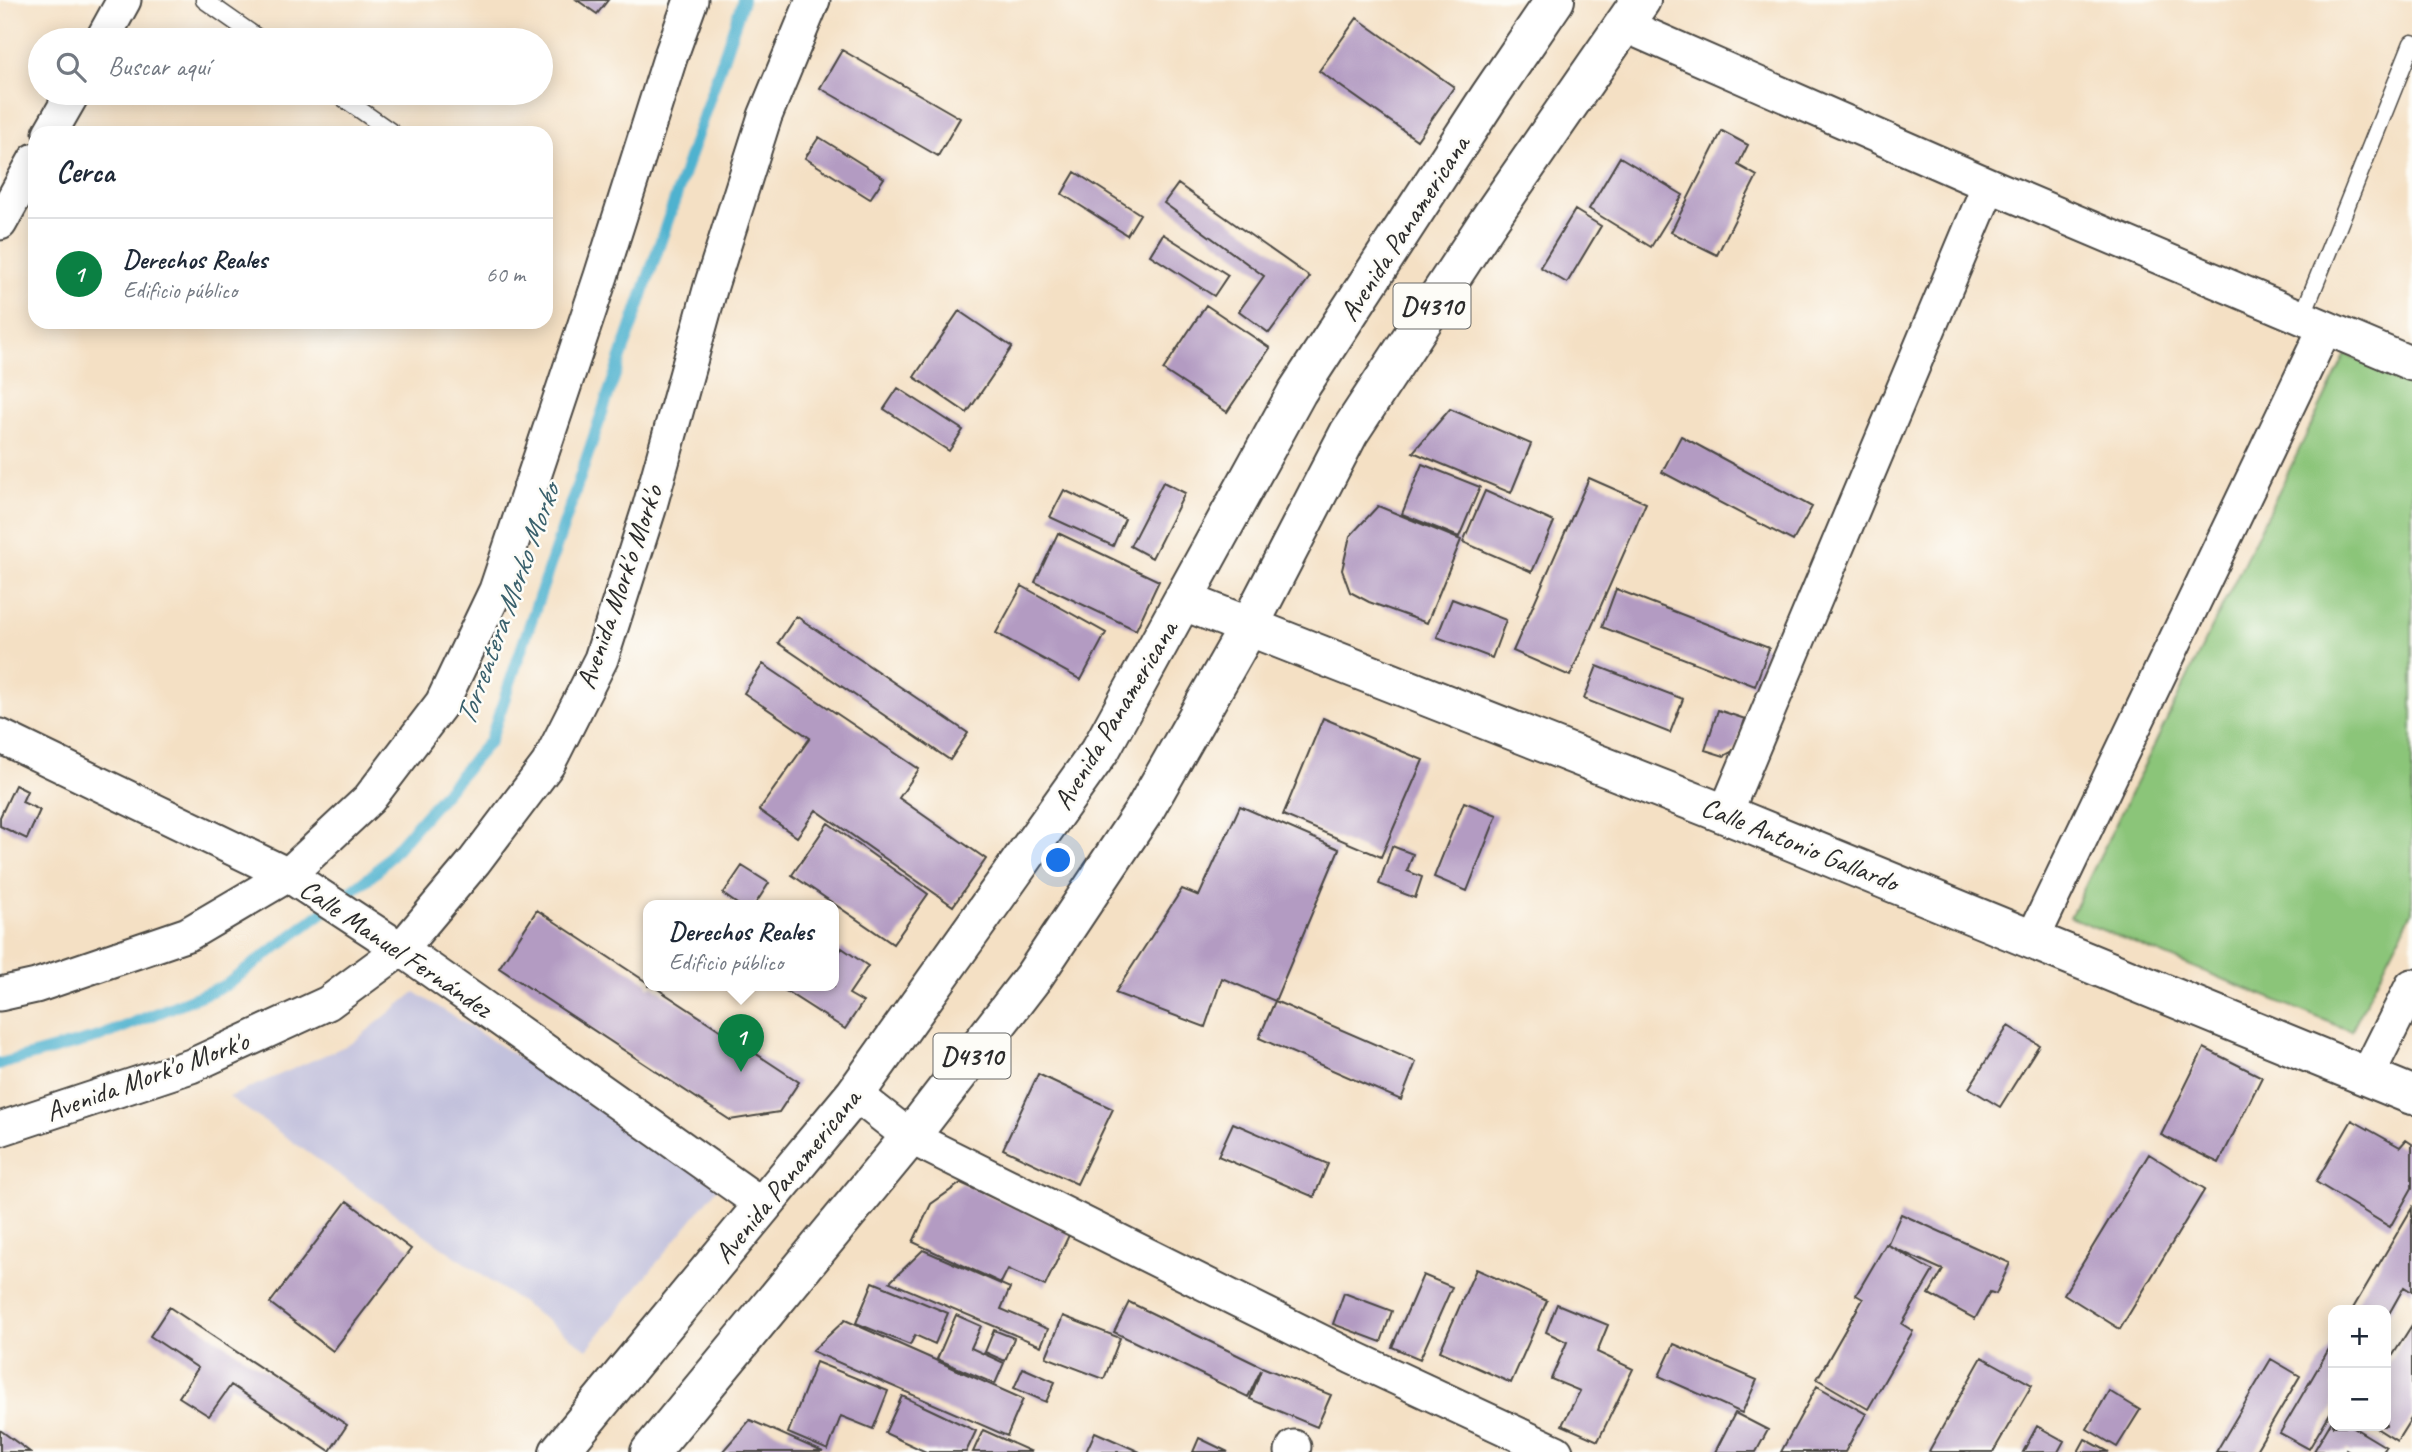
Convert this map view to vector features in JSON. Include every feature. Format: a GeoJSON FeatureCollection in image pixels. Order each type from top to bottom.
{"type":"FeatureCollection","features":[{"type":"Feature","properties":{"kind":"main road","name":"Avenida Panamericana"},"geometry":{"type":"LineString","coordinates":[[559,1452],[855,1094],[1101,750],[1297,392],[1555,0]]}},
{"type":"Feature","properties":{"kind":"main road","name":"D4310"},"geometry":{"type":"LineString","coordinates":[[650,1452],[910,1136],[1034,976],[1144,811],[1248,628],[1349,433],[1489,220],[1632,13]]}},
{"type":"Feature","properties":{"kind":"main road","name":"Calle Antonio Gallardo"},"geometry":{"type":"LineString","coordinates":[[1184,601],[1725,814],[2412,1094]]}},
{"type":"Feature","properties":{"kind":"street"},"geometry":{"type":"LineString","coordinates":[[109,28],[124,0]]}},
{"type":"Feature","properties":{"kind":"street"},"geometry":{"type":"LineString","coordinates":[[0,994],[36,986],[188,934],[288,875],[369,799],[442,703],[496,590],[691,0]]}},
{"type":"Feature","properties":{"kind":"street","name":"Avenida Mork'o Mork'o"},"geometry":{"type":"LineString","coordinates":[[0,1129],[191,1066],[328,1003],[401,949],[474,862],[548,764],[601,659],[649,509],[711,286],[765,116],[813,0]]}},
{"type":"Feature","properties":{"kind":"street"},"geometry":{"type":"LineString","coordinates":[[1632,13],[1989,185],[2412,364]]}},
{"type":"Feature","properties":{"kind":"street"},"geometry":{"type":"LineString","coordinates":[[54,126],[66,105]]}},
{"type":"Feature","properties":{"kind":"street"},"geometry":{"type":"LineString","coordinates":[[0,223],[28,173]]}},
{"type":"Feature","properties":{"kind":"street"},"geometry":{"type":"LineString","coordinates":[[1725,814],[1989,185]]}},
{"type":"Feature","properties":{"kind":"street"},"geometry":{"type":"LineString","coordinates":[[2033,938],[2314,323]]}},
{"type":"Feature","properties":{"kind":"street","name":"Calle Manuel Fernández"},"geometry":{"type":"LineString","coordinates":[[0,736],[288,875],[401,949],[764,1206]]}},
{"type":"Feature","properties":{"kind":"street"},"geometry":{"type":"LineString","coordinates":[[2367,1076],[2412,986]]}},
{"type":"Feature","properties":{"kind":"street"},"geometry":{"type":"LineString","coordinates":[[855,1094],[910,1136],[1352,1357],[1556,1452]]}},
{"type":"Feature","properties":{"kind":"lane"},"geometry":{"type":"LineString","coordinates":[[204,0],[244,28]]}},
{"type":"Feature","properties":{"kind":"lane"},"geometry":{"type":"LineString","coordinates":[[2314,323],[2412,43]]}},
{"type":"Feature","properties":{"kind":"lane"},"geometry":{"type":"LineString","coordinates":[[353,105],[383,126]]}},
{"type":"Feature","properties":{"kind":"shaded area"},"geometry":{"type":"Polygon","coordinates":[[[415,992],[720,1185],[587,1349],[229,1097],[352,1043],[415,992]]]}},
{"type":"Feature","properties":{"kind":"green space"},"geometry":{"type":"Polygon","coordinates":[[[2346,354],[2412,382],[2412,912],[2351,1031],[2070,917],[2346,354]]]}},
{"type":"Feature","properties":{"kind":"building"},"geometry":{"type":"Polygon","coordinates":[[[577,0],[608,0],[597,14],[577,0]]]}},
{"type":"Feature","properties":{"kind":"building"},"geometry":{"type":"Polygon","coordinates":[[[1357,18],[1454,87],[1417,140],[1319,71],[1357,18]]]}},
{"type":"Feature","properties":{"kind":"building"},"geometry":{"type":"Polygon","coordinates":[[[842,50],[960,118],[938,156],[820,88],[842,50]]]}},
{"type":"Feature","properties":{"kind":"building"},"geometry":{"type":"Polygon","coordinates":[[[1722,131],[1748,145],[1738,165],[1757,176],[1717,255],[1671,232],[1722,131]]]}},
{"type":"Feature","properties":{"kind":"building"},"geometry":{"type":"Polygon","coordinates":[[[819,137],[884,178],[870,199],[805,158],[819,137]]]}},
{"type":"Feature","properties":{"kind":"building"},"geometry":{"type":"Polygon","coordinates":[[[1620,157],[1683,195],[1651,247],[1589,209],[1620,157]]]}},
{"type":"Feature","properties":{"kind":"building"},"geometry":{"type":"Polygon","coordinates":[[[1075,172],[1140,214],[1127,235],[1062,194],[1075,172]]]}},
{"type":"Feature","properties":{"kind":"building"},"geometry":{"type":"Polygon","coordinates":[[[1178,184],[1310,277],[1269,333],[1239,311],[1264,276],[1164,203],[1178,184]]]}},
{"type":"Feature","properties":{"kind":"building"},"geometry":{"type":"Polygon","coordinates":[[[1575,210],[1601,226],[1567,283],[1540,267],[1575,210]]]}},
{"type":"Feature","properties":{"kind":"building"},"geometry":{"type":"Polygon","coordinates":[[[1163,234],[1228,275],[1214,296],[1150,255],[1163,234]]]}},
{"type":"Feature","properties":{"kind":"building"},"geometry":{"type":"Polygon","coordinates":[[[1206,305],[1270,348],[1227,412],[1163,370],[1206,305]]]}},
{"type":"Feature","properties":{"kind":"building"},"geometry":{"type":"Polygon","coordinates":[[[959,311],[1012,347],[967,413],[914,377],[959,311]]]}},
{"type":"Feature","properties":{"kind":"building"},"geometry":{"type":"Polygon","coordinates":[[[898,388],[963,430],[949,451],[884,409],[898,388]]]}},
{"type":"Feature","properties":{"kind":"building"},"geometry":{"type":"Polygon","coordinates":[[[1450,409],[1531,444],[1511,493],[1413,452],[1450,409]]]}},
{"type":"Feature","properties":{"kind":"building"},"geometry":{"type":"Polygon","coordinates":[[[1681,436],[1812,507],[1793,541],[1662,472],[1681,436]]]}},
{"type":"Feature","properties":{"kind":"building"},"geometry":{"type":"Polygon","coordinates":[[[1422,464],[1480,487],[1459,537],[1402,514],[1422,464]]]}},
{"type":"Feature","properties":{"kind":"building"},"geometry":{"type":"Polygon","coordinates":[[[1589,478],[1646,503],[1570,676],[1513,651],[1589,478]]]}},
{"type":"Feature","properties":{"kind":"building"},"geometry":{"type":"Polygon","coordinates":[[[1163,482],[1185,493],[1152,558],[1130,546],[1163,482]]]}},
{"type":"Feature","properties":{"kind":"building"},"geometry":{"type":"Polygon","coordinates":[[[1064,490],[1125,519],[1113,546],[1050,517],[1064,490]]]}},
{"type":"Feature","properties":{"kind":"building"},"geometry":{"type":"Polygon","coordinates":[[[1485,491],[1554,522],[1532,572],[1463,542],[1485,491]]]}},
{"type":"Feature","properties":{"kind":"building"},"geometry":{"type":"Polygon","coordinates":[[[1378,506],[1461,540],[1427,623],[1369,602],[1350,592],[1342,570],[1350,536],[1378,506]]]}},
{"type":"Feature","properties":{"kind":"building"},"geometry":{"type":"Polygon","coordinates":[[[1058,533],[1159,581],[1136,630],[1035,582],[1058,533]]]}},
{"type":"Feature","properties":{"kind":"building"},"geometry":{"type":"Polygon","coordinates":[[[1022,586],[1106,633],[1081,680],[996,633],[1022,586]]]}},
{"type":"Feature","properties":{"kind":"building"},"geometry":{"type":"Polygon","coordinates":[[[1616,589],[1769,648],[1755,686],[1602,627],[1616,589]]]}},
{"type":"Feature","properties":{"kind":"building"},"geometry":{"type":"Polygon","coordinates":[[[1452,599],[1506,620],[1492,658],[1437,637],[1452,599]]]}},
{"type":"Feature","properties":{"kind":"building"},"geometry":{"type":"Polygon","coordinates":[[[796,616],[968,733],[950,760],[778,643],[796,616]]]}},
{"type":"Feature","properties":{"kind":"building"},"geometry":{"type":"Polygon","coordinates":[[[763,664],[919,769],[899,798],[986,859],[953,906],[816,810],[797,837],[759,810],[810,738],[744,693],[763,664]]]}},
{"type":"Feature","properties":{"kind":"building"},"geometry":{"type":"Polygon","coordinates":[[[1597,666],[1683,699],[1670,733],[1584,699],[1597,666]]]}},
{"type":"Feature","properties":{"kind":"building"},"geometry":{"type":"Polygon","coordinates":[[[1718,710],[1745,719],[1735,750],[1724,756],[1705,750],[1718,710]]]}},
{"type":"Feature","properties":{"kind":"building"},"geometry":{"type":"Polygon","coordinates":[[[1323,718],[1423,760],[1381,857],[1283,815],[1323,718]]]}},
{"type":"Feature","properties":{"kind":"building"},"geometry":{"type":"Polygon","coordinates":[[[15,785],[27,791],[22,802],[40,810],[27,839],[0,826],[0,817],[15,785]]]}},
{"type":"Feature","properties":{"kind":"building"},"geometry":{"type":"Polygon","coordinates":[[[1464,802],[1497,815],[1467,891],[1434,877],[1464,802]]]}},
{"type":"Feature","properties":{"kind":"building"},"geometry":{"type":"Polygon","coordinates":[[[1240,806],[1339,849],[1275,1001],[1222,978],[1205,1027],[1115,993],[1182,889],[1199,896],[1240,806]]]}},
{"type":"Feature","properties":{"kind":"building"},"geometry":{"type":"Polygon","coordinates":[[[828,823],[928,894],[893,944],[839,907],[839,900],[829,900],[792,875],[828,823]]]}},
{"type":"Feature","properties":{"kind":"building"},"geometry":{"type":"Polygon","coordinates":[[[1392,846],[1413,854],[1407,871],[1422,877],[1415,898],[1379,884],[1392,846]]]}},
{"type":"Feature","properties":{"kind":"building"},"geometry":{"type":"Polygon","coordinates":[[[742,866],[769,883],[758,900],[732,900],[723,894],[742,866]]]}},
{"type":"Feature","properties":{"kind":"building"},"geometry":{"type":"Polygon","coordinates":[[[537,910],[643,980],[643,991],[661,991],[799,1082],[779,1112],[730,1120],[499,968],[537,910]]]}},
{"type":"Feature","properties":{"kind":"building"},"geometry":{"type":"Polygon","coordinates":[[[842,948],[868,966],[849,994],[863,1002],[845,1029],[786,991],[839,991],[839,952],[842,948]]]}},
{"type":"Feature","properties":{"kind":"building"},"geometry":{"type":"Polygon","coordinates":[[[1275,1001],[1416,1062],[1401,1100],[1259,1038],[1275,1001]]]}},
{"type":"Feature","properties":{"kind":"building"},"geometry":{"type":"Polygon","coordinates":[[[2008,1026],[2039,1045],[2000,1107],[1969,1088],[2008,1026]]]}},
{"type":"Feature","properties":{"kind":"building"},"geometry":{"type":"Polygon","coordinates":[[[2204,1048],[2262,1077],[2219,1163],[2161,1135],[2204,1048]]]}},
{"type":"Feature","properties":{"kind":"building"},"geometry":{"type":"Polygon","coordinates":[[[1038,1074],[1113,1109],[1077,1184],[1003,1149],[1038,1074]]]}},
{"type":"Feature","properties":{"kind":"building"},"geometry":{"type":"Polygon","coordinates":[[[2352,1120],[2400,1147],[2406,1140],[2412,1144],[2412,1188],[2390,1227],[2316,1182],[2352,1120]]]}},
{"type":"Feature","properties":{"kind":"building"},"geometry":{"type":"Polygon","coordinates":[[[1233,1123],[1328,1164],[1314,1197],[1218,1156],[1233,1123]]]}},
{"type":"Feature","properties":{"kind":"building"},"geometry":{"type":"Polygon","coordinates":[[[2149,1154],[2205,1189],[2120,1329],[2064,1294],[2149,1154]]]}},
{"type":"Feature","properties":{"kind":"building"},"geometry":{"type":"Polygon","coordinates":[[[961,1183],[1070,1233],[1045,1286],[1008,1269],[1001,1283],[913,1242],[931,1204],[961,1183]]]}},
{"type":"Feature","properties":{"kind":"building"},"geometry":{"type":"Polygon","coordinates":[[[347,1201],[411,1249],[333,1351],[270,1303],[347,1201]]]}},
{"type":"Feature","properties":{"kind":"building"},"geometry":{"type":"Polygon","coordinates":[[[2412,1208],[2412,1292],[2404,1287],[2391,1310],[2391,1305],[2355,1305],[2412,1208]]]}},
{"type":"Feature","properties":{"kind":"building"},"geometry":{"type":"Polygon","coordinates":[[[1901,1214],[2010,1263],[1996,1294],[1990,1292],[1975,1319],[1929,1294],[1943,1270],[1887,1245],[1901,1214]]]}},
{"type":"Feature","properties":{"kind":"building"},"geometry":{"type":"Polygon","coordinates":[[[1886,1244],[1933,1271],[1902,1324],[1913,1331],[1868,1409],[1817,1379],[1863,1299],[1856,1295],[1886,1244]]]}},
{"type":"Feature","properties":{"kind":"building"},"geometry":{"type":"Polygon","coordinates":[[[923,1250],[1010,1288],[1001,1309],[1048,1329],[1041,1346],[890,1282],[923,1250]]]}},
{"type":"Feature","properties":{"kind":"building"},"geometry":{"type":"Polygon","coordinates":[[[1476,1269],[1547,1301],[1511,1383],[1440,1351],[1476,1269]]]}},
{"type":"Feature","properties":{"kind":"building"},"geometry":{"type":"Polygon","coordinates":[[[1423,1275],[1452,1287],[1420,1359],[1392,1347],[1423,1275]]]}},
{"type":"Feature","properties":{"kind":"building"},"geometry":{"type":"Polygon","coordinates":[[[873,1282],[948,1313],[935,1344],[915,1335],[910,1345],[856,1323],[873,1282]]]}},
{"type":"Feature","properties":{"kind":"building"},"geometry":{"type":"Polygon","coordinates":[[[1344,1293],[1392,1311],[1381,1342],[1333,1324],[1344,1293]]]}},
{"type":"Feature","properties":{"kind":"building"},"geometry":{"type":"Polygon","coordinates":[[[1129,1302],[1262,1367],[1331,1395],[1317,1427],[1250,1399],[1261,1370],[1248,1397],[1114,1332],[1129,1302]]]}},
{"type":"Feature","properties":{"kind":"building"},"geometry":{"type":"Polygon","coordinates":[[[1557,1304],[1608,1325],[1597,1352],[1633,1369],[1598,1441],[1562,1425],[1580,1391],[1551,1379],[1567,1342],[1546,1332],[1557,1304]]]}},
{"type":"Feature","properties":{"kind":"building"},"geometry":{"type":"Polygon","coordinates":[[[169,1307],[347,1425],[330,1451],[231,1385],[209,1416],[179,1397],[198,1368],[150,1336],[169,1307]]]}},
{"type":"Feature","properties":{"kind":"building"},"geometry":{"type":"Polygon","coordinates":[[[956,1315],[981,1326],[971,1348],[1004,1363],[995,1384],[937,1359],[956,1315]]]}},
{"type":"Feature","properties":{"kind":"building"},"geometry":{"type":"Polygon","coordinates":[[[1063,1316],[1120,1338],[1104,1379],[1046,1357],[1063,1316]]]}},
{"type":"Feature","properties":{"kind":"building"},"geometry":{"type":"Polygon","coordinates":[[[845,1320],[1023,1399],[1007,1436],[812,1351],[845,1320]]]}},
{"type":"Feature","properties":{"kind":"building"},"geometry":{"type":"Polygon","coordinates":[[[2412,1325],[2412,1417],[2397,1441],[2381,1431],[2391,1431],[2391,1358],[2412,1325]]]}},
{"type":"Feature","properties":{"kind":"building"},"geometry":{"type":"Polygon","coordinates":[[[994,1330],[1014,1338],[1005,1361],[985,1352],[994,1330]]]}},
{"type":"Feature","properties":{"kind":"building"},"geometry":{"type":"Polygon","coordinates":[[[1674,1344],[1757,1380],[1742,1413],[1659,1376],[1674,1344]]]}},
{"type":"Feature","properties":{"kind":"building"},"geometry":{"type":"Polygon","coordinates":[[[2328,1351],[2328,1417],[2309,1449],[2280,1433],[2328,1351]]]}},
{"type":"Feature","properties":{"kind":"building"},"geometry":{"type":"Polygon","coordinates":[[[1982,1357],[2032,1385],[1993,1452],[1929,1451],[1982,1357]]]}},
{"type":"Feature","properties":{"kind":"building"},"geometry":{"type":"Polygon","coordinates":[[[2271,1359],[2300,1376],[2255,1452],[2216,1452],[2271,1359]]]}},
{"type":"Feature","properties":{"kind":"building"},"geometry":{"type":"Polygon","coordinates":[[[816,1362],[888,1391],[873,1429],[841,1416],[828,1450],[788,1433],[816,1362]]]}},
{"type":"Feature","properties":{"kind":"building"},"geometry":{"type":"Polygon","coordinates":[[[1023,1368],[1055,1382],[1046,1402],[1014,1388],[1023,1368]]]}},
{"type":"Feature","properties":{"kind":"building"},"geometry":{"type":"Polygon","coordinates":[[[1817,1386],[1866,1414],[1845,1452],[1781,1452],[1817,1386]]]}},
{"type":"Feature","properties":{"kind":"building"},"geometry":{"type":"Polygon","coordinates":[[[2109,1391],[2140,1410],[2117,1447],[2087,1429],[2109,1391]]]}},
{"type":"Feature","properties":{"kind":"building"},"geometry":{"type":"Polygon","coordinates":[[[902,1396],[976,1431],[966,1452],[926,1452],[885,1433],[902,1396]]]}},
{"type":"Feature","properties":{"kind":"building"},"geometry":{"type":"Polygon","coordinates":[[[1735,1413],[1768,1430],[1756,1452],[1715,1452],[1735,1413]]]}},
{"type":"Feature","properties":{"kind":"building"},"geometry":{"type":"Polygon","coordinates":[[[750,1420],[823,1452],[722,1452],[750,1420]]]}},
{"type":"Feature","properties":{"kind":"building"},"geometry":{"type":"Polygon","coordinates":[[[2037,1426],[2064,1441],[2058,1452],[2023,1452],[2037,1426]]]}},
{"type":"Feature","properties":{"kind":"building"},"geometry":{"type":"Polygon","coordinates":[[[2328,1427],[2328,1431],[2359,1431],[2386,1447],[2383,1452],[2351,1452],[2346,1449],[2345,1452],[2314,1451],[2328,1427]]]}},
{"type":"Feature","properties":{"kind":"building"},"geometry":{"type":"Polygon","coordinates":[[[0,1430],[30,1452],[0,1452],[0,1430]]]}},
{"type":"Feature","properties":{"kind":"building"},"geometry":{"type":"Polygon","coordinates":[[[983,1430],[1032,1452],[973,1452],[983,1430]]]}},
{"type":"Feature","properties":{"kind":"building"},"geometry":{"type":"Polygon","coordinates":[[[1095,1432],[1140,1452],[1086,1452],[1095,1432]]]}},
{"type":"Feature","properties":{"kind":"building"},"geometry":{"type":"Polygon","coordinates":[[[1199,1438],[1228,1452],[1193,1452],[1199,1438]]]}},
{"type":"Feature","properties":{"kind":"building"},"geometry":{"type":"Polygon","coordinates":[[[2085,1439],[2109,1452],[2078,1452],[2085,1439]]]}},
{"type":"Feature","properties":{"kind":"waterway","name":"Torrentera Morko Morko"},"geometry":{"type":"LineString","coordinates":[[0,1064],[99,1037],[226,985],[375,873],[490,741],[743,0]]}},
{"type":"Feature","properties":{"kind":"place","name":"Derechos Reales"},"geometry":{"type":"Point","coordinates":[741,1072]}}]}
